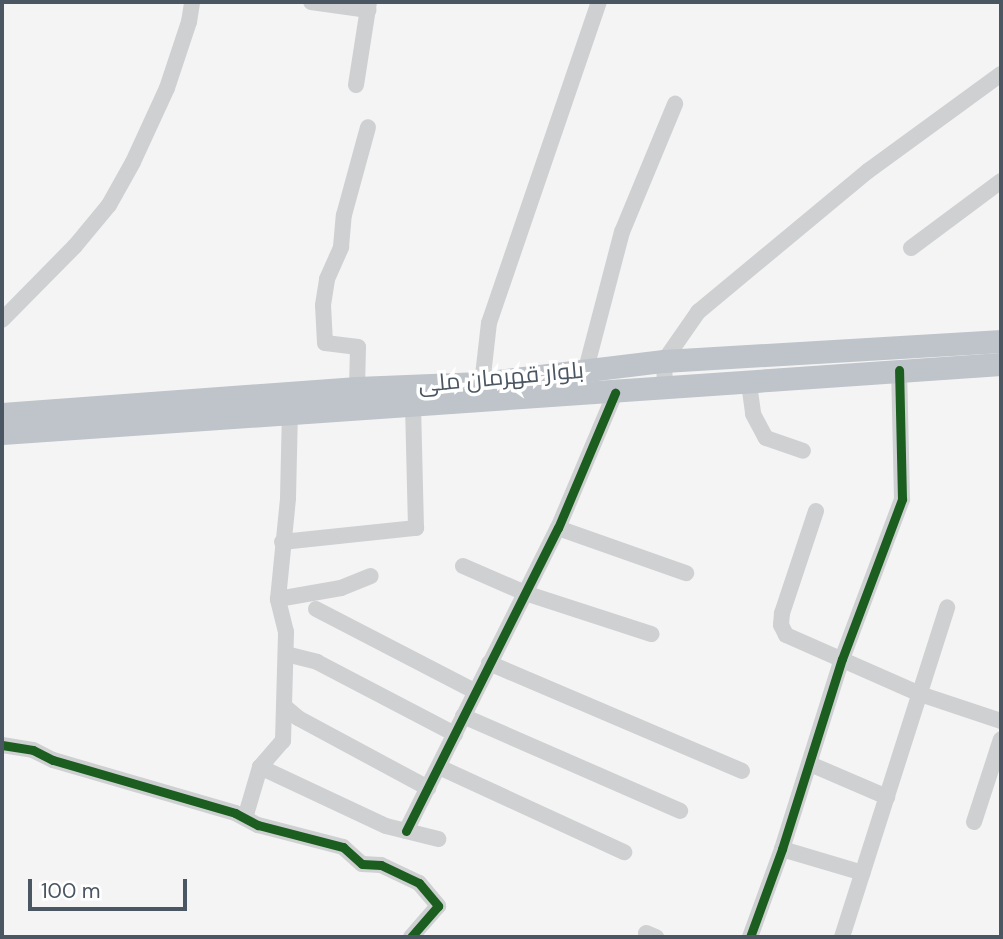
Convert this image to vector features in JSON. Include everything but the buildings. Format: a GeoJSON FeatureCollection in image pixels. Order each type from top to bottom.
{"type":"FeatureCollection","features":[{"type":"Feature","properties":{"kind":"highway","name":"بلوار قهرمان ملی"},"geometry":{"type":"LineString","coordinates":[[2,433],[413,403],[481,393],[586,369],[664,361],[1001,341]]}},
{"type":"Feature","properties":{"kind":"highway","name":"بلوار قهرمان ملی"},"geometry":{"type":"LineString","coordinates":[[2,414],[357,388],[481,393],[615,393],[1001,364]]}},
{"type":"Feature","properties":{"kind":"street"},"geometry":{"type":"LineString","coordinates":[[2,320],[75,246],[109,205],[133,162],[167,88],[189,22],[192,2]]}},
{"type":"Feature","properties":{"kind":"street"},"geometry":{"type":"LineString","coordinates":[[312,2],[368,6],[356,85]]}},
{"type":"Feature","properties":{"kind":"street"},"geometry":{"type":"LineString","coordinates":[[481,393],[489,323],[599,2]]}},
{"type":"Feature","properties":{"kind":"street"},"geometry":{"type":"LineString","coordinates":[[666,388],[664,361],[698,312],[868,171],[1001,74]]}},
{"type":"Feature","properties":{"kind":"street"},"geometry":{"type":"LineString","coordinates":[[586,369],[622,232],[675,104]]}},
{"type":"Feature","properties":{"kind":"street"},"geometry":{"type":"LineString","coordinates":[[357,388],[358,347],[326,343],[323,305],[327,279],[341,247],[344,215],[368,127]]}},
{"type":"Feature","properties":{"kind":"street"},"geometry":{"type":"LineString","coordinates":[[911,248],[1001,181]]}},
{"type":"Feature","properties":{"kind":"street"},"geometry":{"type":"LineString","coordinates":[[750,937],[782,849],[842,659],[902,499],[899,370]]}},
{"type":"Feature","properties":{"kind":"street"},"geometry":{"type":"LineString","coordinates":[[749,384],[753,414],[766,438],[803,451]]}},
{"type":"Feature","properties":{"kind":"street"},"geometry":{"type":"LineString","coordinates":[[406,831],[558,528],[615,393]]}},
{"type":"Feature","properties":{"kind":"street"},"geometry":{"type":"LineString","coordinates":[[282,542],[416,528],[413,403]]}},
{"type":"Feature","properties":{"kind":"street"},"geometry":{"type":"LineString","coordinates":[[245,818],[260,767],[284,741],[286,632],[278,599],[288,498],[290,411]]}},
{"type":"Feature","properties":{"kind":"street"},"geometry":{"type":"LineString","coordinates":[[816,511],[782,614],[781,625],[786,635],[920,694],[1001,722]]}},
{"type":"Feature","properties":{"kind":"street"},"geometry":{"type":"LineString","coordinates":[[558,528],[686,573]]}},
{"type":"Feature","properties":{"kind":"street"},"geometry":{"type":"LineString","coordinates":[[463,566],[525,593],[651,634]]}},
{"type":"Feature","properties":{"kind":"street"},"geometry":{"type":"LineString","coordinates":[[278,599],[341,588],[371,576]]}},
{"type":"Feature","properties":{"kind":"street"},"geometry":{"type":"LineString","coordinates":[[842,937],[947,607]]}},
{"type":"Feature","properties":{"kind":"street"},"geometry":{"type":"LineString","coordinates":[[316,609],[474,691]]}},
{"type":"Feature","properties":{"kind":"street"},"geometry":{"type":"LineString","coordinates":[[286,654],[317,662],[455,734]]}},
{"type":"Feature","properties":{"kind":"street"},"geometry":{"type":"LineString","coordinates":[[489,663],[742,771]]}},
{"type":"Feature","properties":{"kind":"street"},"geometry":{"type":"LineString","coordinates":[[285,707],[298,718],[428,788]]}},
{"type":"Feature","properties":{"kind":"street"},"geometry":{"type":"LineString","coordinates":[[463,716],[680,811]]}},
{"type":"Feature","properties":{"kind":"street"},"geometry":{"type":"LineString","coordinates":[[974,822],[1001,739]]}},
{"type":"Feature","properties":{"kind":"street"},"geometry":{"type":"LineString","coordinates":[[2,745],[33,750],[53,760],[245,818],[258,825],[343,847],[362,864],[381,865],[419,883],[438,906],[411,937]]}},
{"type":"Feature","properties":{"kind":"street"},"geometry":{"type":"LineString","coordinates":[[810,764],[887,797]]}},
{"type":"Feature","properties":{"kind":"street"},"geometry":{"type":"LineString","coordinates":[[439,766],[624,852]]}},
{"type":"Feature","properties":{"kind":"street"},"geometry":{"type":"LineString","coordinates":[[260,767],[386,826],[438,839]]}},
{"type":"Feature","properties":{"kind":"street"},"geometry":{"type":"LineString","coordinates":[[782,849],[863,873]]}},
{"type":"Feature","properties":{"kind":"cycle path"},"geometry":{"type":"LineString","coordinates":[[750,937],[782,849],[842,659],[902,499],[899,370]]}},
{"type":"Feature","properties":{"kind":"cycle path"},"geometry":{"type":"LineString","coordinates":[[406,831],[558,528],[615,393]]}},
{"type":"Feature","properties":{"kind":"cycle path"},"geometry":{"type":"LineString","coordinates":[[2,745],[33,750],[53,760],[235,813],[258,825],[343,847],[362,864],[381,865],[419,883],[438,906],[411,937]]}}]}
